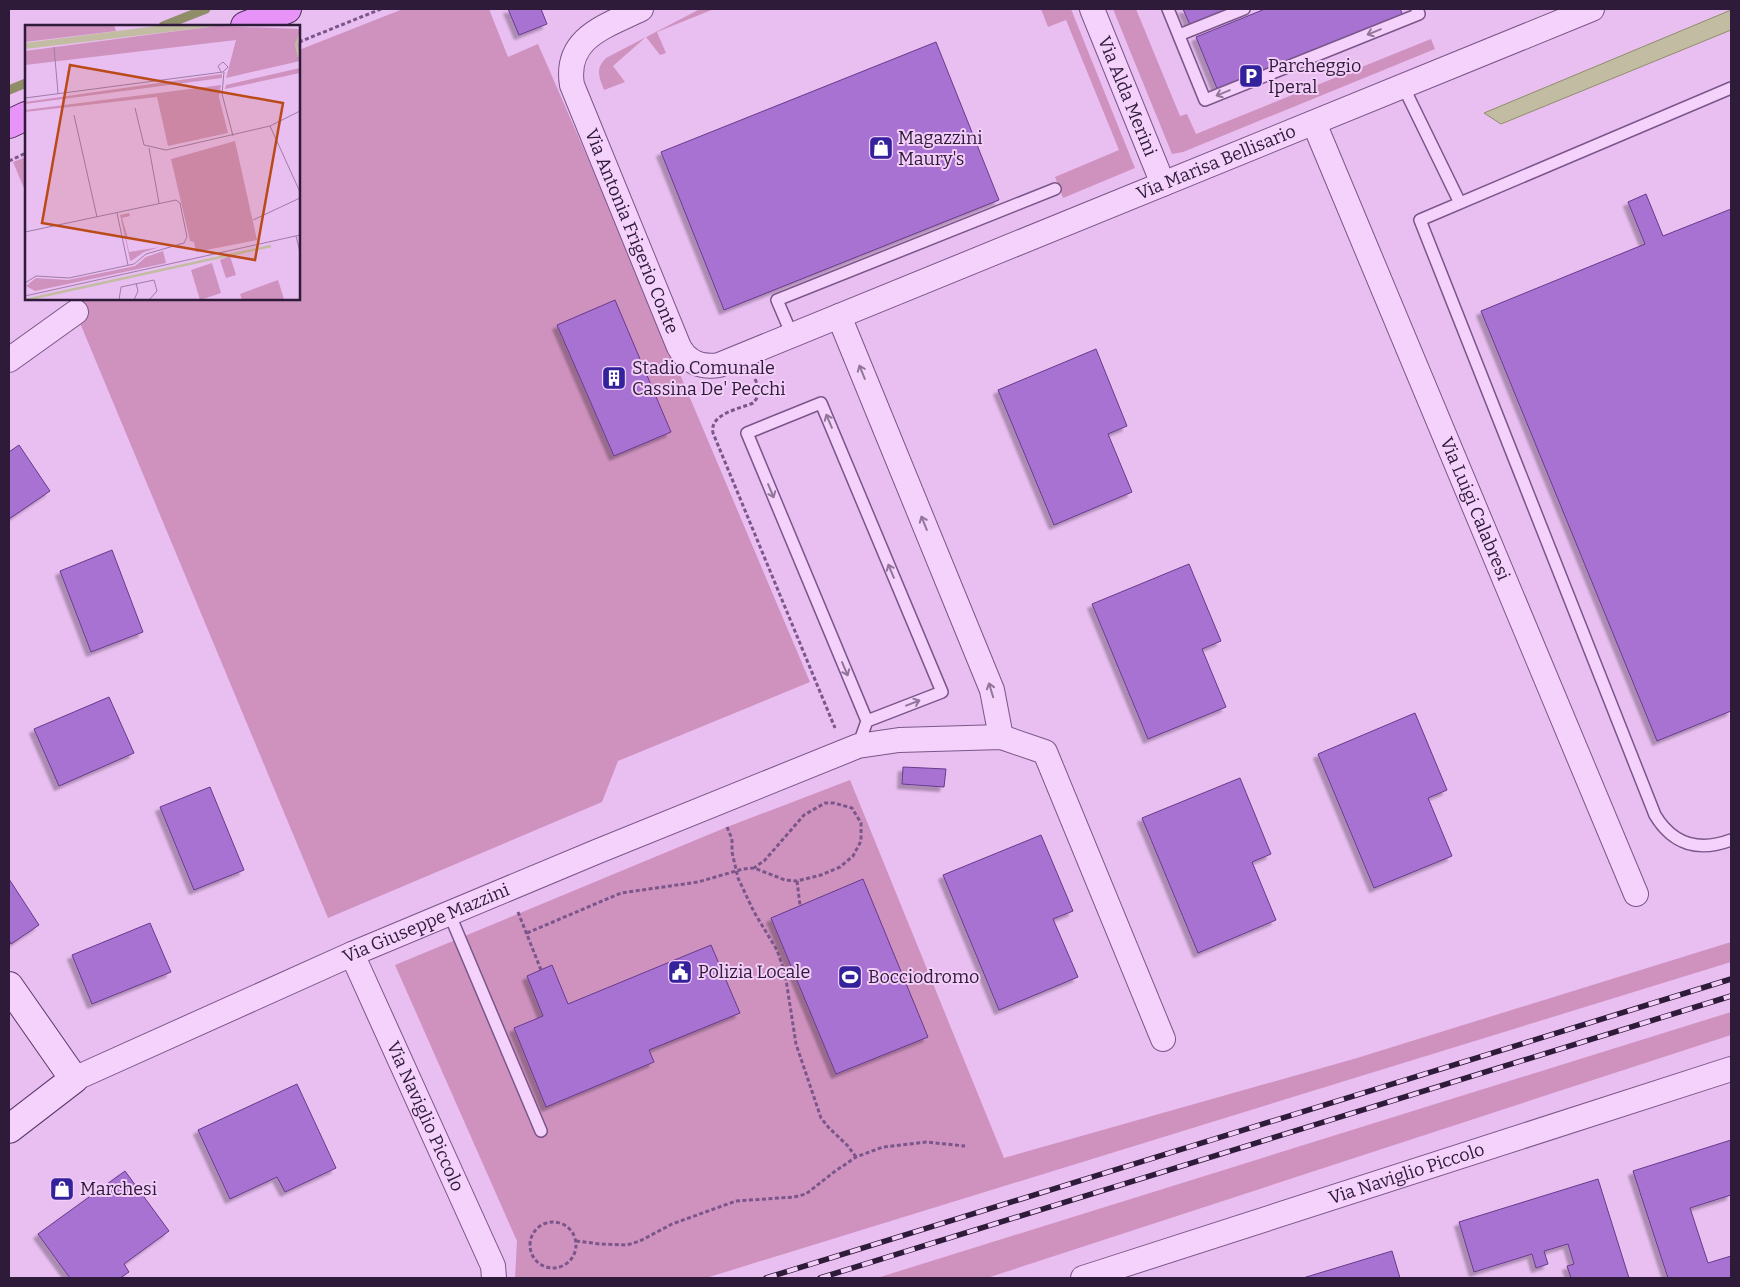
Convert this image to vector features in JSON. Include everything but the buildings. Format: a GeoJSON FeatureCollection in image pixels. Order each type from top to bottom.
{"type":"FeatureCollection","features":[{"type":"Feature","properties":{"kind":"main road"},"geometry":{"type":"LineString","coordinates":[[248,25],[288,9]]}},
{"type":"Feature","properties":{"kind":"main road"},"geometry":{"type":"LineString","coordinates":[[9,124],[25,116]]}},
{"type":"Feature","properties":{"kind":"street","name":"Via Antonia Frigerio Conte"},"geometry":{"type":"LineString","coordinates":[[641,9],[586,38],[578,48],[573,59],[571,78],[679,346],[685,355],[693,361],[703,365],[714,366],[839,316]]}},
{"type":"Feature","properties":{"kind":"street","name":"Via Alda Merini"},"geometry":{"type":"LineString","coordinates":[[1092,9],[1163,184]]}},
{"type":"Feature","properties":{"kind":"street","name":"Via Marisa Bellisario"},"geometry":{"type":"LineString","coordinates":[[839,316],[1314,123],[1582,11]]}},
{"type":"Feature","properties":{"kind":"street","name":"Via Luigi Calabresi"},"geometry":{"type":"LineString","coordinates":[[1314,123],[1636,894]]}},
{"type":"Feature","properties":{"kind":"street"},"geometry":{"type":"LineString","coordinates":[[9,360],[76,312]]}},
{"type":"Feature","properties":{"kind":"street"},"geometry":{"type":"LineString","coordinates":[[839,316],[992,690],[1001,737],[1045,752],[1163,1039]]}},
{"type":"Feature","properties":{"kind":"street","name":"Via Giuseppe Mazzini"},"geometry":{"type":"LineString","coordinates":[[9,1130],[74,1080],[352,954],[851,749],[899,740],[1001,737]]}},
{"type":"Feature","properties":{"kind":"street","name":"Via Naviglio Piccolo"},"geometry":{"type":"LineString","coordinates":[[352,954],[493,1266],[494,1278]]}},
{"type":"Feature","properties":{"kind":"street"},"geometry":{"type":"LineString","coordinates":[[9,986],[74,1080]]}},
{"type":"Feature","properties":{"kind":"street","name":"Via Naviglio Piccolo"},"geometry":{"type":"LineString","coordinates":[[1082,1278],[1731,1070]]}},
{"type":"Feature","properties":{"kind":"lane"},"geometry":{"type":"LineString","coordinates":[[1168,9],[1206,100],[1419,14],[1417,9]]}},
{"type":"Feature","properties":{"kind":"lane"},"geometry":{"type":"LineString","coordinates":[[1179,35],[1244,9]]}},
{"type":"Feature","properties":{"kind":"lane"},"geometry":{"type":"LineString","coordinates":[[1403,86],[1460,203]]}},
{"type":"Feature","properties":{"kind":"lane"},"geometry":{"type":"LineString","coordinates":[[1731,88],[1420,220],[1655,815],[1668,833],[1690,845],[1714,846],[1731,840]]}},
{"type":"Feature","properties":{"kind":"lane"},"geometry":{"type":"LineString","coordinates":[[792,335],[777,300],[1055,189]]}},
{"type":"Feature","properties":{"kind":"lane"},"geometry":{"type":"LineString","coordinates":[[851,749],[867,721],[942,692],[821,403],[747,433],[867,721]]}},
{"type":"Feature","properties":{"kind":"lane"},"geometry":{"type":"LineString","coordinates":[[449,913],[541,1131]]}},
{"type":"Feature","properties":{"kind":"path"},"geometry":{"type":"LineString","coordinates":[[300,42],[381,9]]}},
{"type":"Feature","properties":{"kind":"path"},"geometry":{"type":"LineString","coordinates":[[9,160],[25,153]]}},
{"type":"Feature","properties":{"kind":"path"},"geometry":{"type":"LineString","coordinates":[[754,375],[759,392],[756,400],[718,418],[712,427],[713,433],[851,749]]}},
{"type":"Feature","properties":{"kind":"path"},"geometry":{"type":"LineString","coordinates":[[527,933],[621,893],[698,882],[754,868],[766,860],[804,815],[825,803],[834,803],[852,808],[861,823],[862,834],[857,850],[849,862],[840,868],[796,881],[785,880],[754,868]]}},
{"type":"Feature","properties":{"kind":"path"},"geometry":{"type":"LineString","coordinates":[[712,806],[731,834],[736,871],[744,892],[777,950],[785,972],[796,1044],[821,1118],[856,1157]]}},
{"type":"Feature","properties":{"kind":"path"},"geometry":{"type":"LineString","coordinates":[[796,881],[800,906]]}},
{"type":"Feature","properties":{"kind":"path"},"geometry":{"type":"LineString","coordinates":[[508,889],[541,970]]}},
{"type":"Feature","properties":{"kind":"path"},"geometry":{"type":"LineString","coordinates":[[576,1241],[627,1245],[640,1242],[672,1224],[736,1200],[786,1198],[806,1194],[856,1157],[883,1147],[908,1143],[942,1142],[965,1146]]}},
{"type":"Feature","properties":{"kind":"path"},"geometry":{"type":"LineString","coordinates":[[552,1222],[566,1226],[576,1241],[575,1251],[569,1261],[562,1266],[554,1268],[546,1267],[536,1261],[531,1254],[529,1246],[530,1238],[537,1228],[545,1223],[552,1222]]}},
{"type":"Feature","properties":{"kind":"shaded area"},"geometry":{"type":"Polygon","coordinates":[[[403,9],[489,9],[508,57],[538,44],[622,237],[810,682],[618,761],[602,802],[328,918],[70,300],[300,300],[300,50],[403,9]]]}},
{"type":"Feature","properties":{"kind":"shaded area"},"geometry":{"type":"Polygon","coordinates":[[[700,9],[714,9],[657,32],[666,53],[660,55],[646,37],[700,9]]]}},
{"type":"Feature","properties":{"kind":"shaded area"},"geometry":{"type":"Polygon","coordinates":[[[1041,9],[1071,9],[1135,168],[1063,198],[1055,177],[1119,150],[1066,20],[1048,27],[1041,9]]]}},
{"type":"Feature","properties":{"kind":"shaded area"},"geometry":{"type":"Polygon","coordinates":[[[1113,9],[1136,9],[1180,116],[1187,114],[1196,134],[1431,39],[1435,49],[1183,152],[1172,154],[1113,9]]]}},
{"type":"Feature","properties":{"kind":"shaded area"},"geometry":{"type":"Polygon","coordinates":[[[1731,10],[1731,30],[1501,124],[1484,113],[1731,10]]]}},
{"type":"Feature","properties":{"kind":"shaded area"},"geometry":{"type":"Polygon","coordinates":[[[646,37],[613,66],[625,82],[604,90],[599,70],[606,58],[646,37]]]}},
{"type":"Feature","properties":{"kind":"shaded area"},"geometry":{"type":"Polygon","coordinates":[[[25,157],[25,191],[13,162],[25,157]]]}},
{"type":"Feature","properties":{"kind":"shaded area"},"geometry":{"type":"Polygon","coordinates":[[[850,780],[1004,1158],[1357,1058],[1731,942],[1731,962],[706,1278],[515,1278],[517,1241],[395,965],[727,827],[850,780]]]}},
{"type":"Feature","properties":{"kind":"shaded area"},"geometry":{"type":"Polygon","coordinates":[[[1731,1012],[1731,1035],[987,1278],[877,1278],[1731,1012]]]}},
{"type":"Feature","properties":{"kind":"waterway"},"geometry":{"type":"LineString","coordinates":[[166,25],[206,9]]}},
{"type":"Feature","properties":{"kind":"waterway"},"geometry":{"type":"LineString","coordinates":[[9,90],[25,83]]}},
{"type":"Feature","properties":{"kind":"railway"},"geometry":{"type":"LineString","coordinates":[[766,1278],[1731,979]]}},
{"type":"Feature","properties":{"kind":"railway"},"geometry":{"type":"LineString","coordinates":[[820,1278],[1731,996]]}},
{"type":"Feature","properties":{"kind":"place","name":"Parcheggio Iperal"},"geometry":{"type":"Point","coordinates":[1251,76]}},
{"type":"Feature","properties":{"kind":"place","name":"Magazzini Maury's"},"geometry":{"type":"Point","coordinates":[881,148]}},
{"type":"Feature","properties":{"kind":"place","name":"Stadio Comunale Cassina De' Pecchi"},"geometry":{"type":"Point","coordinates":[614,378]}},
{"type":"Feature","properties":{"kind":"place","name":"Polizia Locale"},"geometry":{"type":"Point","coordinates":[680,972]}},
{"type":"Feature","properties":{"kind":"place","name":"Bocciodromo"},"geometry":{"type":"Point","coordinates":[850,977]}},
{"type":"Feature","properties":{"kind":"place","name":"Marchesi"},"geometry":{"type":"Point","coordinates":[62,1189]}}]}
